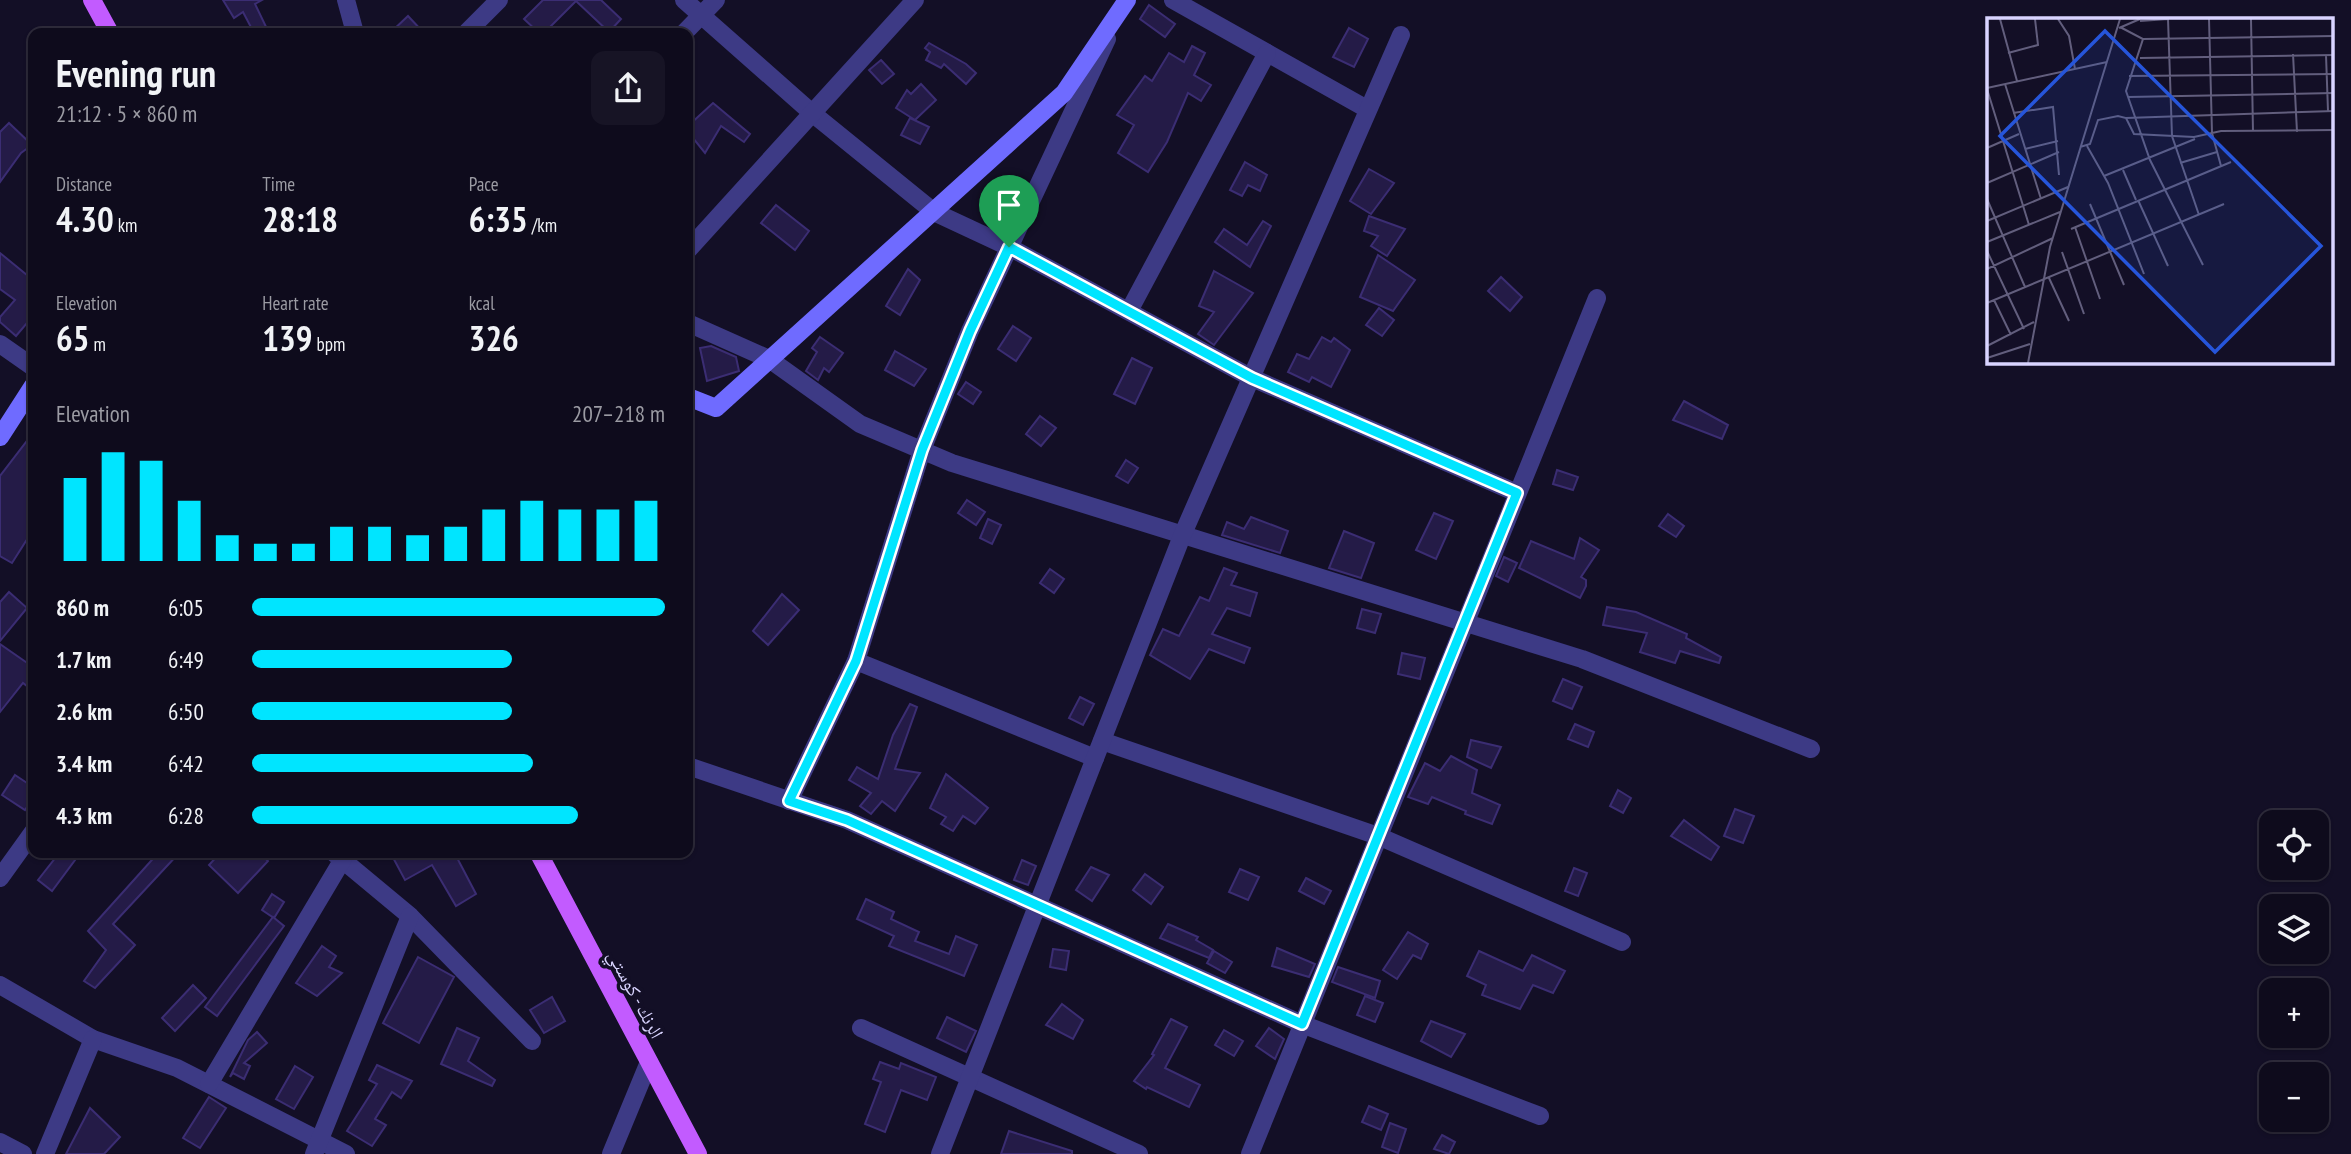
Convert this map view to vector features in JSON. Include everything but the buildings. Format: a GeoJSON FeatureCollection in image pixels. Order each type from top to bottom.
{"type":"FeatureCollection","features":[{"type":"Feature","properties":{"kind":"main road"},"geometry":{"type":"LineString","coordinates":[[92,0],[107,28]]}},
{"type":"Feature","properties":{"kind":"main road","name":"الرنك - كوستي"},"geometry":{"type":"LineString","coordinates":[[541,858],[698,1154]]}},
{"type":"Feature","properties":{"kind":"street"},"geometry":{"type":"LineString","coordinates":[[346,0],[354,28]]}},
{"type":"Feature","properties":{"kind":"street"},"geometry":{"type":"LineString","coordinates":[[471,28],[499,0]]}},
{"type":"Feature","properties":{"kind":"street"},"geometry":{"type":"LineString","coordinates":[[684,0],[812,113],[934,212],[1009,247],[1252,378],[1517,493]]}},
{"type":"Feature","properties":{"kind":"street"},"geometry":{"type":"LineString","coordinates":[[689,28],[716,0]]}},
{"type":"Feature","properties":{"kind":"street"},"geometry":{"type":"LineString","coordinates":[[693,244],[915,0]]}},
{"type":"Feature","properties":{"kind":"street"},"geometry":{"type":"LineString","coordinates":[[1173,0],[1367,109]]}},
{"type":"Feature","properties":{"kind":"street"},"geometry":{"type":"LineString","coordinates":[[693,399],[716,408],[1064,93],[1124,4]]}},
{"type":"Feature","properties":{"kind":"street"},"geometry":{"type":"LineString","coordinates":[[789,801],[856,661],[922,450],[970,331],[1124,4]]}},
{"type":"Feature","properties":{"kind":"street"},"geometry":{"type":"LineString","coordinates":[[940,1154],[1182,536],[1401,36]]}},
{"type":"Feature","properties":{"kind":"street"},"geometry":{"type":"LineString","coordinates":[[1129,311],[1268,53]]}},
{"type":"Feature","properties":{"kind":"street"},"geometry":{"type":"LineString","coordinates":[[1250,1154],[1597,298]]}},
{"type":"Feature","properties":{"kind":"street"},"geometry":{"type":"LineString","coordinates":[[693,325],[769,359],[860,424],[922,450],[1182,536],[1582,659],[1811,749]]}},
{"type":"Feature","properties":{"kind":"street"},"geometry":{"type":"LineString","coordinates":[[0,344],[28,364]]}},
{"type":"Feature","properties":{"kind":"street"},"geometry":{"type":"LineString","coordinates":[[0,437],[28,394]]}},
{"type":"Feature","properties":{"kind":"street"},"geometry":{"type":"LineString","coordinates":[[856,661],[1098,749],[1378,836],[1622,942]]}},
{"type":"Feature","properties":{"kind":"street"},"geometry":{"type":"LineString","coordinates":[[693,768],[847,820],[1302,1024],[1540,1116]]}},
{"type":"Feature","properties":{"kind":"street"},"geometry":{"type":"LineString","coordinates":[[0,878],[28,839]]}},
{"type":"Feature","properties":{"kind":"street"},"geometry":{"type":"LineString","coordinates":[[209,1084],[337,858]]}},
{"type":"Feature","properties":{"kind":"street"},"geometry":{"type":"LineString","coordinates":[[340,858],[411,916],[532,1041]]}},
{"type":"Feature","properties":{"kind":"street"},"geometry":{"type":"LineString","coordinates":[[316,1147],[411,916]]}},
{"type":"Feature","properties":{"kind":"street"},"geometry":{"type":"LineString","coordinates":[[0,985],[93,1039],[177,1068],[316,1147],[346,1154]]}},
{"type":"Feature","properties":{"kind":"street"},"geometry":{"type":"LineString","coordinates":[[861,1028],[971,1076],[1067,1124],[1139,1154]]}},
{"type":"Feature","properties":{"kind":"street"},"geometry":{"type":"LineString","coordinates":[[45,1154],[93,1039]]}},
{"type":"Feature","properties":{"kind":"street"},"geometry":{"type":"LineString","coordinates":[[611,1154],[649,1062]]}},
{"type":"Feature","properties":{"kind":"street"},"geometry":{"type":"LineString","coordinates":[[0,1142],[23,1154]]}},
{"type":"Feature","properties":{"kind":"route"},"geometry":{"type":"LineString","coordinates":[[1009,247],[1252,378],[1517,493],[1302,1024],[847,820],[789,801],[856,661],[922,450],[970,331],[1009,247]]}}]}
